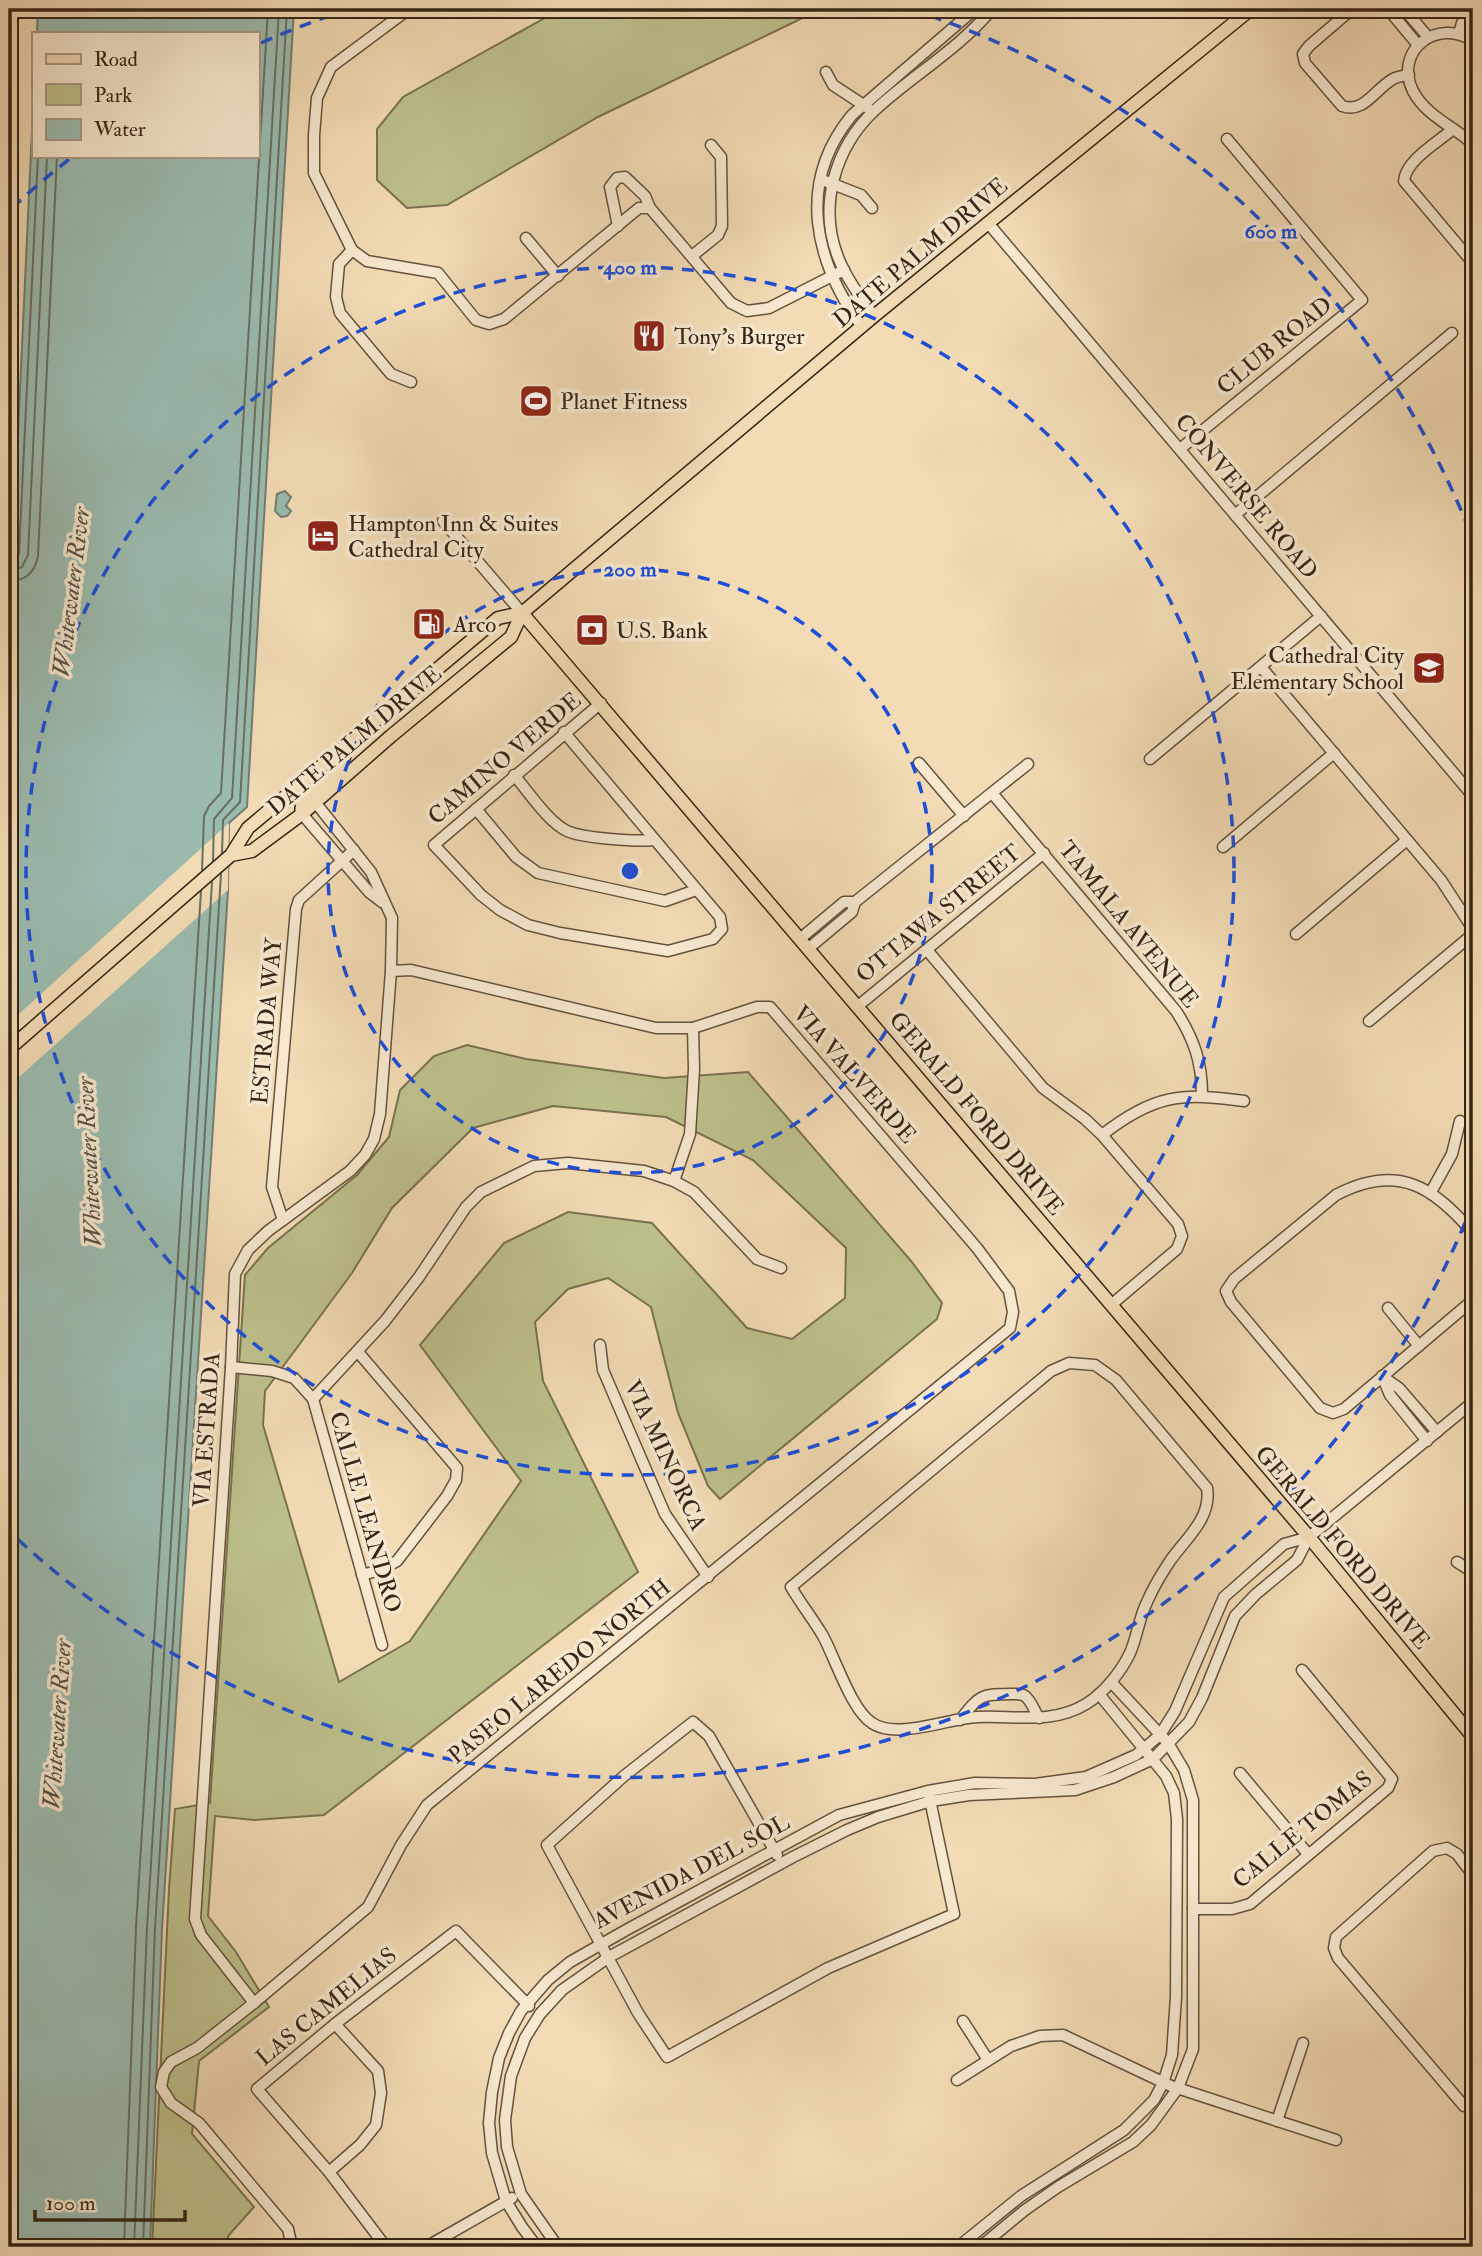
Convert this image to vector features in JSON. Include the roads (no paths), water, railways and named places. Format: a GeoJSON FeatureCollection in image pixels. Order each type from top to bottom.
{"type":"FeatureCollection","features":[{"type":"Feature","properties":{"kind":"main road","name":"DATE PALM DRIVE"},"geometry":{"type":"LineString","coordinates":[[9,1049],[231,855],[248,828],[498,618],[522,612],[874,316],[1251,9]]}},
{"type":"Feature","properties":{"kind":"main road","name":"DATE PALM DRIVE"},"geometry":{"type":"LineString","coordinates":[[231,855],[252,851],[302,814],[511,637],[522,612]]}},
{"type":"Feature","properties":{"kind":"main road","name":"GERALD FORD DRIVE"},"geometry":{"type":"LineString","coordinates":[[522,612],[1309,1537],[1473,1737]]}},
{"type":"Feature","properties":{"kind":"main road"},"geometry":{"type":"LineString","coordinates":[[302,814],[300,807],[304,799],[338,769],[347,746]]}},
{"type":"Feature","properties":{"kind":"street"},"geometry":{"type":"LineString","coordinates":[[409,9],[331,67],[317,98],[314,173],[352,250],[367,261],[438,273],[476,320],[489,324],[504,319],[639,208],[650,208]]}},
{"type":"Feature","properties":{"kind":"street"},"geometry":{"type":"LineString","coordinates":[[862,327],[831,276],[821,245],[819,180],[837,136],[863,104],[975,9]]}},
{"type":"Feature","properties":{"kind":"street"},"geometry":{"type":"LineString","coordinates":[[874,316],[844,270],[834,245],[830,224],[830,192],[845,149],[874,111],[981,23],[992,9]]}},
{"type":"Feature","properties":{"kind":"street"},"geometry":{"type":"LineString","coordinates":[[1352,9],[1309,46],[1303,54],[1305,64],[1342,106],[1350,109],[1360,107],[1394,78],[1409,75]]}},
{"type":"Feature","properties":{"kind":"street"},"geometry":{"type":"LineString","coordinates":[[1388,9],[1418,45]]}},
{"type":"Feature","properties":{"kind":"street"},"geometry":{"type":"LineString","coordinates":[[1404,9],[1427,37]]}},
{"type":"Feature","properties":{"kind":"street"},"geometry":{"type":"LineString","coordinates":[[1459,34],[1462,23],[1473,10]]}},
{"type":"Feature","properties":{"kind":"street"},"geometry":{"type":"LineString","coordinates":[[1473,41],[1459,34],[1436,34],[1427,37],[1418,45],[1409,62],[1411,87],[1419,101],[1431,114],[1473,144]]}},
{"type":"Feature","properties":{"kind":"street"},"geometry":{"type":"LineString","coordinates":[[942,39],[950,49]]}},
{"type":"Feature","properties":{"kind":"street"},"geometry":{"type":"LineString","coordinates":[[826,72],[833,85],[874,111]]}},
{"type":"Feature","properties":{"kind":"street"},"geometry":{"type":"LineString","coordinates":[[1453,129],[1413,163],[1405,173],[1404,181],[1473,264]]}},
{"type":"Feature","properties":{"kind":"street","name":"CLUB ROAD"},"geometry":{"type":"LineString","coordinates":[[1180,449],[1362,300],[1227,139]]}},
{"type":"Feature","properties":{"kind":"street"},"geometry":{"type":"LineString","coordinates":[[692,256],[718,235],[722,226],[721,157],[711,145]]}},
{"type":"Feature","properties":{"kind":"street"},"geometry":{"type":"LineString","coordinates":[[618,226],[610,187],[617,178],[625,177],[645,196],[650,208],[731,303],[747,311],[769,308],[844,270]]}},
{"type":"Feature","properties":{"kind":"street"},"geometry":{"type":"LineString","coordinates":[[819,180],[861,195],[872,208]]}},
{"type":"Feature","properties":{"kind":"street","name":"CONVERSE ROAD"},"geometry":{"type":"LineString","coordinates":[[988,223],[1473,796]]}},
{"type":"Feature","properties":{"kind":"street"},"geometry":{"type":"LineString","coordinates":[[526,238],[558,276]]}},
{"type":"Feature","properties":{"kind":"street"},"geometry":{"type":"LineString","coordinates":[[352,250],[339,264],[337,297],[340,313],[391,374],[411,383]]}},
{"type":"Feature","properties":{"kind":"street"},"geometry":{"type":"LineString","coordinates":[[1235,515],[1452,333]]}},
{"type":"Feature","properties":{"kind":"street","name":"GERALD FORD DRIVE"},"geometry":{"type":"LineString","coordinates":[[443,522],[522,612]]}},
{"type":"Feature","properties":{"kind":"street"},"geometry":{"type":"LineString","coordinates":[[1150,759],[1321,616]]}},
{"type":"Feature","properties":{"kind":"street"},"geometry":{"type":"LineString","coordinates":[[1261,667],[1453,896],[1473,932],[1369,1021]]}},
{"type":"Feature","properties":{"kind":"street","name":"CAMINO VERDE"},"geometry":{"type":"LineString","coordinates":[[601,703],[434,845],[481,895],[500,910],[528,925],[560,933],[668,951],[713,939],[722,929],[720,917],[696,890]]}},
{"type":"Feature","properties":{"kind":"street"},"geometry":{"type":"LineString","coordinates":[[476,809],[516,857],[538,873],[665,901],[696,890],[564,732]]}},
{"type":"Feature","properties":{"kind":"street"},"geometry":{"type":"LineString","coordinates":[[1223,846],[1334,753]]}},
{"type":"Feature","properties":{"kind":"street"},"geometry":{"type":"LineString","coordinates":[[919,763],[964,816]]}},
{"type":"Feature","properties":{"kind":"street"},"geometry":{"type":"LineString","coordinates":[[805,943],[844,902],[855,902],[1028,764]]}},
{"type":"Feature","properties":{"kind":"street"},"geometry":{"type":"LineString","coordinates":[[514,775],[549,816],[567,831],[636,842],[654,840]]}},
{"type":"Feature","properties":{"kind":"street","name":"TAMALA AVENUE"},"geometry":{"type":"LineString","coordinates":[[992,793],[1177,1011],[1198,1052],[1202,1071],[1202,1095]]}},
{"type":"Feature","properties":{"kind":"street","name":"VIA ESTRADA"},"geometry":{"type":"LineString","coordinates":[[254,2003],[201,1935],[195,1919],[235,1274],[248,1250],[283,1220],[350,1171],[365,1155],[374,1139],[380,1114],[391,971],[391,918],[385,903],[371,872],[315,802]]}},
{"type":"Feature","properties":{"kind":"street"},"geometry":{"type":"LineString","coordinates":[[302,814],[369,892],[385,903]]}},
{"type":"Feature","properties":{"kind":"street"},"geometry":{"type":"LineString","coordinates":[[1296,934],[1407,840]]}},
{"type":"Feature","properties":{"kind":"street","name":"ESTRADA WAY"},"geometry":{"type":"LineString","coordinates":[[283,1220],[272,1187],[296,909],[299,900],[354,850]]}},
{"type":"Feature","properties":{"kind":"street","name":"OTTAWA STREET"},"geometry":{"type":"LineString","coordinates":[[858,1006],[1044,853]]}},
{"type":"Feature","properties":{"kind":"street"},"geometry":{"type":"LineString","coordinates":[[805,943],[845,918],[853,911],[855,902]]}},
{"type":"Feature","properties":{"kind":"street"},"geometry":{"type":"LineString","coordinates":[[837,908],[845,918]]}},
{"type":"Feature","properties":{"kind":"street"},"geometry":{"type":"LineString","coordinates":[[928,950],[1043,1088],[1102,1135],[1178,1224],[1182,1236],[1177,1249],[1111,1305]]}},
{"type":"Feature","properties":{"kind":"street","name":"VIA VALVERDE"},"geometry":{"type":"LineString","coordinates":[[391,971],[423,973],[656,1028],[693,1028],[757,1007],[771,1007],[977,1248],[1009,1291],[1013,1312]]}},
{"type":"Feature","properties":{"kind":"street"},"geometry":{"type":"LineString","coordinates":[[674,1181],[690,1134],[694,1069],[693,1028]]}},
{"type":"Feature","properties":{"kind":"street"},"geometry":{"type":"LineString","coordinates":[[1102,1135],[1122,1119],[1144,1107],[1170,1099],[1202,1095],[1244,1101]]}},
{"type":"Feature","properties":{"kind":"street"},"geometry":{"type":"LineString","coordinates":[[1431,1192],[1452,1154],[1460,1121]]}},
{"type":"Feature","properties":{"kind":"street"},"geometry":{"type":"LineString","coordinates":[[313,1399],[358,1352],[419,1277],[466,1207],[481,1192],[534,1166],[568,1163],[645,1171],[674,1181],[694,1192],[757,1259],[781,1268]]}},
{"type":"Feature","properties":{"kind":"street"},"geometry":{"type":"LineString","coordinates":[[1473,1233],[1456,1213],[1431,1192],[1410,1183],[1389,1180],[1353,1186],[1336,1195],[1234,1279],[1226,1291],[1231,1302],[1320,1408],[1333,1413],[1344,1409],[1473,1300]]}},
{"type":"Feature","properties":{"kind":"street"},"geometry":{"type":"LineString","coordinates":[[1388,1308],[1419,1346]]}},
{"type":"Feature","properties":{"kind":"street","name":"PASEO LAREDO NORTH"},"geometry":{"type":"LineString","coordinates":[[292,2247],[288,2229],[200,2123],[171,2103],[161,2087],[164,2072],[171,2062],[197,2048],[368,1907],[401,1844],[427,1805],[1010,1328],[1013,1312]]}},
{"type":"Feature","properties":{"kind":"street","name":"VIA MINORCA"},"geometry":{"type":"LineString","coordinates":[[600,1345],[603,1370],[665,1514],[708,1577]]}},
{"type":"Feature","properties":{"kind":"street"},"geometry":{"type":"LineString","coordinates":[[358,1352],[457,1468],[456,1480],[447,1496],[397,1561],[362,1575]]}},
{"type":"Feature","properties":{"kind":"street"},"geometry":{"type":"LineString","coordinates":[[1069,1363],[1095,1365],[1116,1380],[1207,1488],[1209,1502],[1201,1521],[1169,1562],[1146,1603],[1130,1653],[1100,1694],[1086,1704],[1063,1714],[1039,1718],[975,1717],[893,1729],[873,1724],[859,1709],[823,1637],[791,1587],[1051,1371],[1069,1363]]}},
{"type":"Feature","properties":{"kind":"street","name":"CALLE LEANDRO"},"geometry":{"type":"LineString","coordinates":[[231,1367],[272,1371],[294,1378],[313,1399],[382,1645]]}},
{"type":"Feature","properties":{"kind":"street"},"geometry":{"type":"LineString","coordinates":[[1382,1376],[1399,1388],[1437,1432]]}},
{"type":"Feature","properties":{"kind":"street"},"geometry":{"type":"LineString","coordinates":[[1382,1376],[1390,1395],[1427,1440]]}},
{"type":"Feature","properties":{"kind":"street"},"geometry":{"type":"LineString","coordinates":[[1309,1537],[1473,1402]]}},
{"type":"Feature","properties":{"kind":"street","name":"AVENIDA DEL SOL"},"geometry":{"type":"LineString","coordinates":[[558,2247],[521,2194],[507,2147],[505,2120],[511,2076],[525,2038],[540,2014],[562,1990],[609,1957],[782,1864],[847,1830],[930,1796],[1075,1790],[1114,1777],[1153,1759],[1193,1674],[1224,1597],[1284,1544],[1309,1537]]}},
{"type":"Feature","properties":{"kind":"street","name":"AVENIDA DEL SOL"},"geometry":{"type":"LineString","coordinates":[[537,2247],[506,2201],[492,2153],[489,2123],[499,2058],[526,2004],[548,1980],[570,1962],[839,1815],[930,1796],[975,1783],[1035,1784],[1086,1777],[1164,1739],[1189,1722],[1211,1677],[1235,1616],[1256,1594],[1297,1560],[1309,1537]]}},
{"type":"Feature","properties":{"kind":"street"},"geometry":{"type":"LineString","coordinates":[[1457,1562],[1473,1572]]}},
{"type":"Feature","properties":{"kind":"street","name":"CALLE TOMAS"},"geometry":{"type":"LineString","coordinates":[[1193,1909],[1233,1909],[1250,1904],[1388,1788],[1392,1779],[1302,1670]]}},
{"type":"Feature","properties":{"kind":"street"},"geometry":{"type":"LineString","coordinates":[[980,2247],[1058,2187],[1133,2142],[1151,2125],[1178,2088],[1192,2049],[1193,1800],[1184,1770],[1164,1739],[1111,1682]]}},
{"type":"Feature","properties":{"kind":"street"},"geometry":{"type":"LineString","coordinates":[[960,1720],[972,1705],[988,1694],[1022,1694],[1039,1718]]}},
{"type":"Feature","properties":{"kind":"street"},"geometry":{"type":"LineString","coordinates":[[958,2247],[1021,2196],[1124,2130],[1154,2100],[1172,2055],[1176,1997],[1177,1818],[1174,1793],[1166,1776],[1100,1694]]}},
{"type":"Feature","properties":{"kind":"street"},"geometry":{"type":"LineString","coordinates":[[782,1864],[709,1736],[693,1721],[624,1776],[547,1845],[638,2013],[667,2057],[828,1968],[954,1914],[930,1796]]}},
{"type":"Feature","properties":{"kind":"street"},"geometry":{"type":"LineString","coordinates":[[1240,1773],[1308,1854]]}},
{"type":"Feature","properties":{"kind":"street"},"geometry":{"type":"LineString","coordinates":[[1473,1875],[1457,1854],[1447,1848],[1433,1851],[1336,1937],[1334,1948],[1339,1958],[1464,2106],[1473,2106]]}},
{"type":"Feature","properties":{"kind":"street","name":"LAS CAMELIAS"},"geometry":{"type":"LineString","coordinates":[[386,2247],[329,2172],[257,2089],[335,2024],[456,1931],[526,2004],[540,2014]]}},
{"type":"Feature","properties":{"kind":"street"},"geometry":{"type":"LineString","coordinates":[[963,2021],[988,2060]]}},
{"type":"Feature","properties":{"kind":"street"},"geometry":{"type":"LineString","coordinates":[[329,2172],[360,2145],[376,2126],[381,2093],[378,2071],[335,2024]]}},
{"type":"Feature","properties":{"kind":"street"},"geometry":{"type":"LineString","coordinates":[[957,2080],[1011,2046],[1040,2036],[1063,2035],[1178,2088],[1336,2140]]}},
{"type":"Feature","properties":{"kind":"street"},"geometry":{"type":"LineString","coordinates":[[1277,2121],[1303,2043]]}},
{"type":"Feature","properties":{"kind":"street"},"geometry":{"type":"LineString","coordinates":[[426,2247],[521,2194]]}},
{"type":"Feature","properties":{"kind":"water","name":"Whitewater River"},"geometry":{"type":"Polygon","coordinates":[[[38,9],[294,9],[247,807],[229,823],[228,890],[162,1929],[150,2247],[9,2247],[9,628],[32,130],[32,158],[259,158],[259,32],[37,32],[38,9]]]}},
{"type":"Feature","properties":{"kind":"water"},"geometry":{"type":"Polygon","coordinates":[[[285,491],[291,497],[286,506],[291,511],[287,516],[281,517],[275,511],[277,494],[285,491]]]}},
{"type":"Feature","properties":{"kind":"place","name":"Tony's Burger"},"geometry":{"type":"Point","coordinates":[649,336]}},
{"type":"Feature","properties":{"kind":"place","name":"Planet Fitness"},"geometry":{"type":"Point","coordinates":[536,401]}},
{"type":"Feature","properties":{"kind":"place","name":"Hampton Inn & Suites Cathedral City"},"geometry":{"type":"Point","coordinates":[323,536]}},
{"type":"Feature","properties":{"kind":"place","name":"Arco"},"geometry":{"type":"Point","coordinates":[429,624]}},
{"type":"Feature","properties":{"kind":"place","name":"U.S. Bank"},"geometry":{"type":"Point","coordinates":[592,630]}},
{"type":"Feature","properties":{"kind":"place","name":"Cathedral City Elementary School"},"geometry":{"type":"Point","coordinates":[1429,668]}}]}
